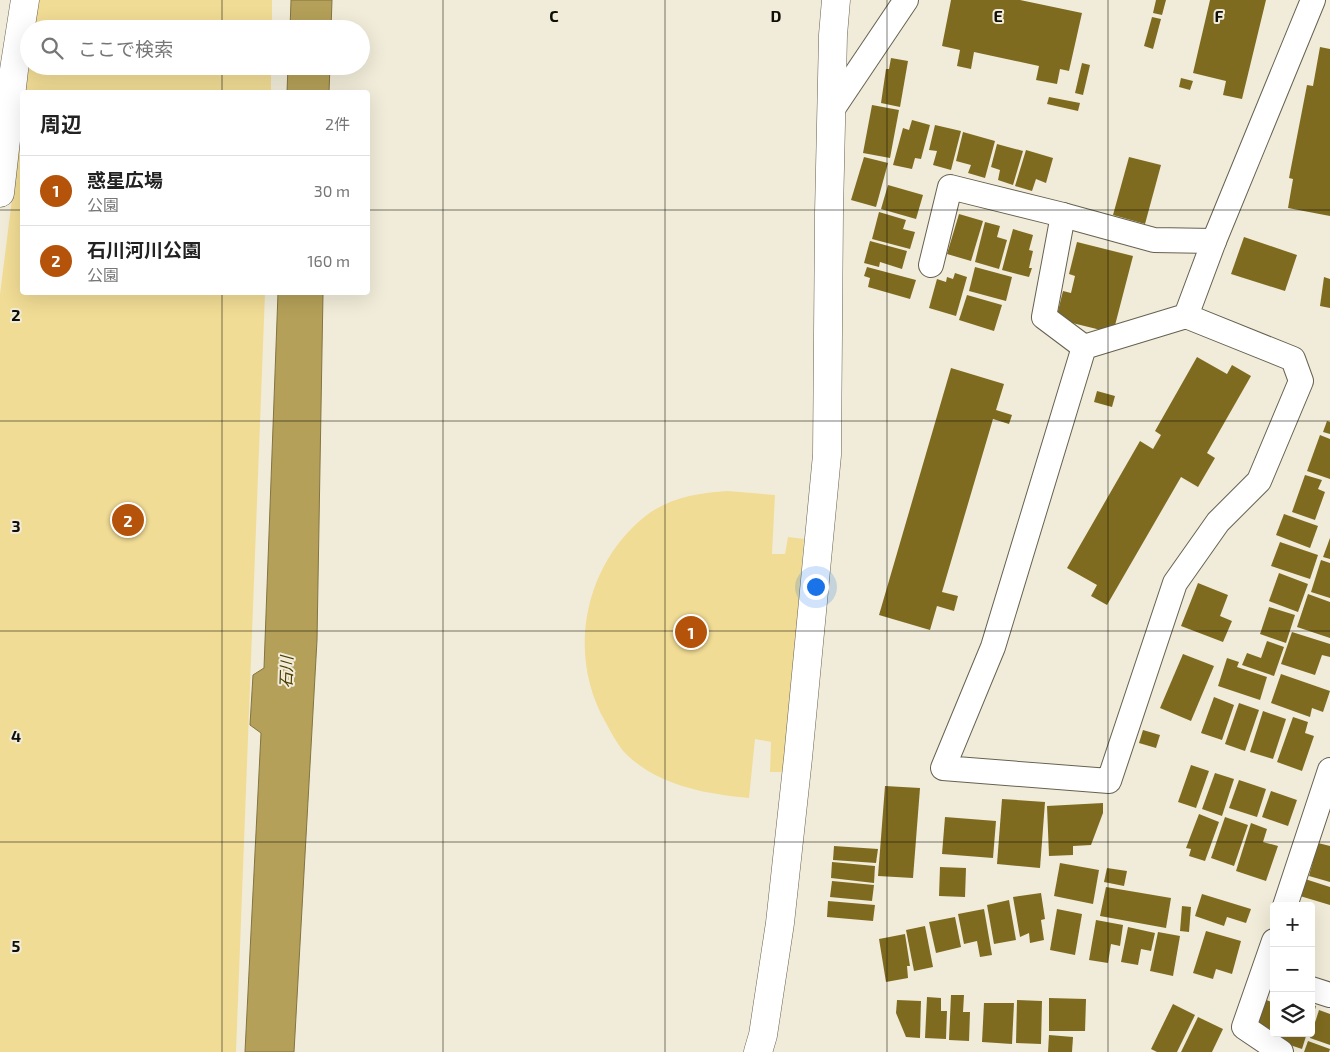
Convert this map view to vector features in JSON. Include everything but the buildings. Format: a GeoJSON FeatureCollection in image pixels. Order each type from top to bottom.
{"type":"FeatureCollection","features":[{"type":"Feature","properties":{"kind":"street"},"geometry":{"type":"LineString","coordinates":[[22,20],[25,0]]}},
{"type":"Feature","properties":{"kind":"street"},"geometry":{"type":"LineString","coordinates":[[758,1052],[763,1035],[780,923],[827,455],[829,212],[833,35],[836,0]]}},
{"type":"Feature","properties":{"kind":"street"},"geometry":{"type":"LineString","coordinates":[[832,110],[906,0]]}},
{"type":"Feature","properties":{"kind":"street"},"geometry":{"type":"LineString","coordinates":[[1186,316],[1214,241],[1313,0]]}},
{"type":"Feature","properties":{"kind":"street"},"geometry":{"type":"LineString","coordinates":[[0,193],[20,32]]}},
{"type":"Feature","properties":{"kind":"street"},"geometry":{"type":"LineString","coordinates":[[931,265],[950,187],[1154,240],[1214,241]]}},
{"type":"Feature","properties":{"kind":"street"},"geometry":{"type":"LineString","coordinates":[[1062,215],[1044,317],[1084,346]]}},
{"type":"Feature","properties":{"kind":"street"},"geometry":{"type":"LineString","coordinates":[[1186,316],[1292,359],[1301,381],[1259,481],[1218,522],[1175,583],[1109,781],[943,768],[993,648],[1084,346],[1186,316]]}},
{"type":"Feature","properties":{"kind":"street"},"geometry":{"type":"LineString","coordinates":[[1286,902],[1330,770]]}},
{"type":"Feature","properties":{"kind":"street"},"geometry":{"type":"LineString","coordinates":[[1273,947],[1268,975],[1244,1027],[1281,1052]]}},
{"type":"Feature","properties":{"kind":"street"},"geometry":{"type":"LineString","coordinates":[[1315,990],[1330,995]]}},
{"type":"Feature","properties":{"kind":"shaded area"},"geometry":{"type":"Polygon","coordinates":[[[38,0],[272,0],[272,20],[35,20],[38,0]]]}},
{"type":"Feature","properties":{"kind":"shaded area"},"geometry":{"type":"Polygon","coordinates":[[[28,75],[271,75],[271,90],[26,90],[28,75]]]}},
{"type":"Feature","properties":{"kind":"shaded area"},"geometry":{"type":"Polygon","coordinates":[[[20,136],[20,295],[265,295],[236,1052],[0,1052],[0,294],[20,136]]]}},
{"type":"Feature","properties":{"kind":"shaded area"},"geometry":{"type":"Polygon","coordinates":[[[728,491],[775,495],[772,554],[785,554],[788,537],[804,539],[785,772],[770,772],[771,742],[755,739],[749,798],[716,794],[684,787],[654,774],[640,766],[627,755],[613,736],[594,697],[587,670],[585,642],[587,614],[595,587],[606,562],[623,538],[652,511],[672,501],[705,493],[728,491]]]}},
{"type":"Feature","properties":{"kind":"water"},"geometry":{"type":"Polygon","coordinates":[[[291,0],[332,0],[331,20],[290,20],[291,0]]]}},
{"type":"Feature","properties":{"kind":"water"},"geometry":{"type":"Polygon","coordinates":[[[288,75],[330,75],[329,90],[287,90],[288,75]]]}},
{"type":"Feature","properties":{"kind":"water","name":"石川"},"geometry":{"type":"Polygon","coordinates":[[[278,295],[323,295],[317,640],[294,1052],[245,1052],[261,733],[250,725],[253,675],[264,668],[278,295]]]}},
{"type":"Feature","properties":{"kind":"place","name":"石川河川公園"},"geometry":{"type":"Point","coordinates":[128,520]}},
{"type":"Feature","properties":{"kind":"place","name":"惑星広場"},"geometry":{"type":"Point","coordinates":[691,632]}}]}
